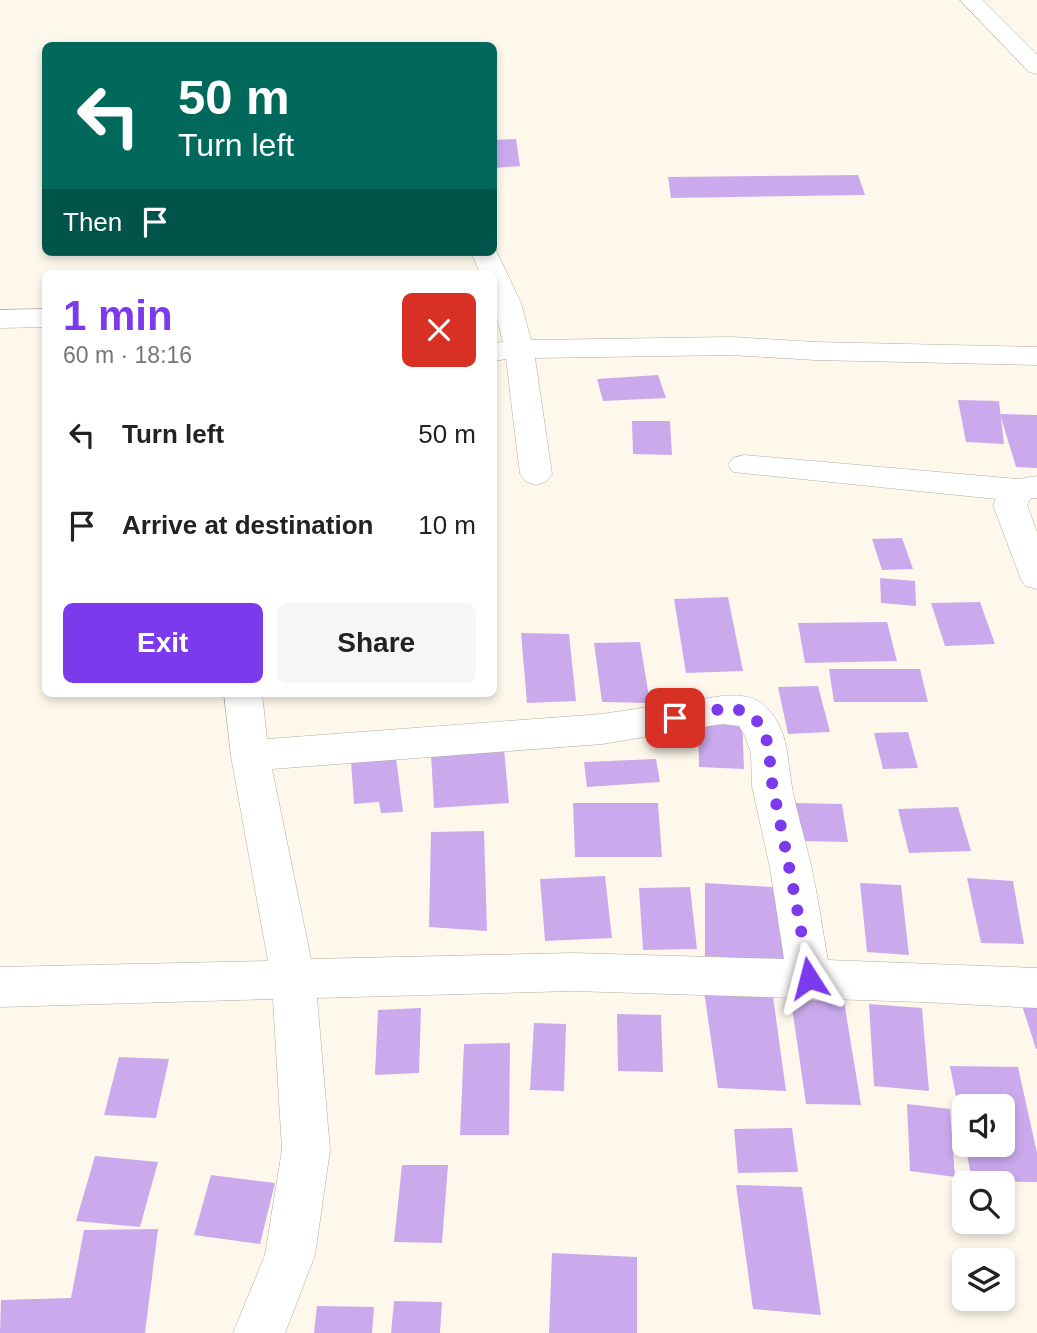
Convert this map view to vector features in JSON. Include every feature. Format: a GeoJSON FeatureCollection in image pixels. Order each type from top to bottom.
{"type":"FeatureCollection","features":[{"type":"Feature","properties":{"kind":"street"},"geometry":{"type":"LineString","coordinates":[[971,0],[1037,67]]}},
{"type":"Feature","properties":{"kind":"street"},"geometry":{"type":"LineString","coordinates":[[497,280],[507,303],[506,350],[536,474]]}},
{"type":"Feature","properties":{"kind":"street"},"geometry":{"type":"LineString","coordinates":[[0,319],[42,318]]}},
{"type":"Feature","properties":{"kind":"street"},"geometry":{"type":"LineString","coordinates":[[506,350],[731,346],[815,351],[1037,356]]}},
{"type":"Feature","properties":{"kind":"street"},"geometry":{"type":"LineString","coordinates":[[744,466],[1028,489]]}},
{"type":"Feature","properties":{"kind":"street"},"geometry":{"type":"LineString","coordinates":[[1028,489],[1012,497],[1010,505],[1037,576]]}},
{"type":"Feature","properties":{"kind":"street"},"geometry":{"type":"LineString","coordinates":[[243,697],[250,756],[293,977],[305,1109],[306,1150],[290,1255],[259,1333]]}},
{"type":"Feature","properties":{"kind":"street"},"geometry":{"type":"LineString","coordinates":[[250,756],[602,729],[740,709],[752,716],[763,731],[770,753],[772,786],[792,868],[809,978]]}},
{"type":"Feature","properties":{"kind":"street"},"geometry":{"type":"LineString","coordinates":[[0,987],[293,977],[573,972],[809,978],[1037,988]]}},
{"type":"Feature","properties":{"kind":"building"},"geometry":{"type":"Polygon","coordinates":[[[516,139],[520,166],[497,168],[497,140],[516,139]]]}},
{"type":"Feature","properties":{"kind":"building"},"geometry":{"type":"Polygon","coordinates":[[[858,175],[865,195],[671,198],[668,177],[858,175]]]}},
{"type":"Feature","properties":{"kind":"building"},"geometry":{"type":"Polygon","coordinates":[[[658,375],[666,398],[603,401],[597,379],[658,375]]]}},
{"type":"Feature","properties":{"kind":"building"},"geometry":{"type":"Polygon","coordinates":[[[958,400],[999,401],[1004,444],[966,442],[958,400]]]}},
{"type":"Feature","properties":{"kind":"building"},"geometry":{"type":"Polygon","coordinates":[[[1000,414],[1037,415],[1037,468],[1016,467],[1000,414]]]}},
{"type":"Feature","properties":{"kind":"building"},"geometry":{"type":"Polygon","coordinates":[[[632,421],[670,421],[672,455],[633,454],[632,421]]]}},
{"type":"Feature","properties":{"kind":"building"},"geometry":{"type":"Polygon","coordinates":[[[902,538],[913,569],[882,570],[872,539],[902,538]]]}},
{"type":"Feature","properties":{"kind":"building"},"geometry":{"type":"Polygon","coordinates":[[[880,578],[915,581],[916,606],[881,603],[880,578]]]}},
{"type":"Feature","properties":{"kind":"building"},"geometry":{"type":"Polygon","coordinates":[[[728,597],[743,671],[686,673],[674,599],[728,597]]]}},
{"type":"Feature","properties":{"kind":"building"},"geometry":{"type":"Polygon","coordinates":[[[980,602],[995,644],[945,646],[931,603],[980,602]]]}},
{"type":"Feature","properties":{"kind":"building"},"geometry":{"type":"Polygon","coordinates":[[[887,622],[897,661],[805,663],[798,623],[887,622]]]}},
{"type":"Feature","properties":{"kind":"building"},"geometry":{"type":"Polygon","coordinates":[[[521,633],[569,634],[576,701],[527,703],[521,633]]]}},
{"type":"Feature","properties":{"kind":"building"},"geometry":{"type":"Polygon","coordinates":[[[640,642],[650,703],[602,702],[594,643],[640,642]]]}},
{"type":"Feature","properties":{"kind":"building"},"geometry":{"type":"Polygon","coordinates":[[[829,669],[920,669],[928,702],[834,702],[829,669]]]}},
{"type":"Feature","properties":{"kind":"building"},"geometry":{"type":"Polygon","coordinates":[[[818,686],[830,732],[788,734],[778,687],[818,686]]]}},
{"type":"Feature","properties":{"kind":"building"},"geometry":{"type":"Polygon","coordinates":[[[721,716],[742,717],[744,769],[699,767],[698,723],[721,725],[721,716]]]}},
{"type":"Feature","properties":{"kind":"building"},"geometry":{"type":"Polygon","coordinates":[[[908,732],[918,768],[883,769],[874,733],[908,732]]]}},
{"type":"Feature","properties":{"kind":"building"},"geometry":{"type":"Polygon","coordinates":[[[504,749],[509,803],[434,808],[431,753],[504,749]]]}},
{"type":"Feature","properties":{"kind":"building"},"geometry":{"type":"Polygon","coordinates":[[[396,758],[403,812],[381,813],[379,802],[354,804],[351,761],[396,758]]]}},
{"type":"Feature","properties":{"kind":"building"},"geometry":{"type":"Polygon","coordinates":[[[656,759],[660,782],[587,787],[584,762],[656,759]]]}},
{"type":"Feature","properties":{"kind":"building"},"geometry":{"type":"Polygon","coordinates":[[[573,803],[658,803],[662,857],[575,857],[573,803]]]}},
{"type":"Feature","properties":{"kind":"building"},"geometry":{"type":"Polygon","coordinates":[[[795,803],[842,804],[848,842],[800,841],[795,803]]]}},
{"type":"Feature","properties":{"kind":"building"},"geometry":{"type":"Polygon","coordinates":[[[958,807],[971,851],[909,853],[898,809],[958,807]]]}},
{"type":"Feature","properties":{"kind":"building"},"geometry":{"type":"Polygon","coordinates":[[[484,831],[487,931],[429,927],[431,832],[484,831]]]}},
{"type":"Feature","properties":{"kind":"building"},"geometry":{"type":"Polygon","coordinates":[[[605,876],[612,938],[545,941],[540,879],[605,876]]]}},
{"type":"Feature","properties":{"kind":"building"},"geometry":{"type":"Polygon","coordinates":[[[967,878],[1013,881],[1024,944],[981,943],[967,878]]]}},
{"type":"Feature","properties":{"kind":"building"},"geometry":{"type":"Polygon","coordinates":[[[705,883],[789,888],[792,962],[705,956],[705,883]]]}},
{"type":"Feature","properties":{"kind":"building"},"geometry":{"type":"Polygon","coordinates":[[[860,883],[901,885],[909,955],[867,952],[860,883]]]}},
{"type":"Feature","properties":{"kind":"building"},"geometry":{"type":"Polygon","coordinates":[[[690,887],[697,949],[643,950],[639,888],[690,887]]]}},
{"type":"Feature","properties":{"kind":"building"},"geometry":{"type":"Polygon","coordinates":[[[772,989],[786,1091],[718,1088],[704,991],[772,989]]]}},
{"type":"Feature","properties":{"kind":"building"},"geometry":{"type":"Polygon","coordinates":[[[1037,992],[1037,1049],[1036,1049],[1018,993],[1037,992]]]}},
{"type":"Feature","properties":{"kind":"building"},"geometry":{"type":"Polygon","coordinates":[[[791,1000],[844,1001],[861,1105],[806,1104],[791,1000]]]}},
{"type":"Feature","properties":{"kind":"building"},"geometry":{"type":"Polygon","coordinates":[[[869,1004],[922,1008],[929,1091],[874,1086],[869,1004]]]}},
{"type":"Feature","properties":{"kind":"building"},"geometry":{"type":"Polygon","coordinates":[[[421,1008],[419,1073],[375,1075],[378,1010],[421,1008]]]}},
{"type":"Feature","properties":{"kind":"building"},"geometry":{"type":"Polygon","coordinates":[[[617,1014],[661,1015],[663,1072],[618,1071],[617,1014]]]}},
{"type":"Feature","properties":{"kind":"building"},"geometry":{"type":"Polygon","coordinates":[[[534,1023],[566,1024],[564,1091],[530,1090],[534,1023]]]}},
{"type":"Feature","properties":{"kind":"building"},"geometry":{"type":"Polygon","coordinates":[[[510,1043],[509,1135],[460,1135],[464,1044],[510,1043]]]}},
{"type":"Feature","properties":{"kind":"building"},"geometry":{"type":"Polygon","coordinates":[[[119,1057],[169,1059],[156,1118],[104,1115],[119,1057]]]}},
{"type":"Feature","properties":{"kind":"building"},"geometry":{"type":"Polygon","coordinates":[[[950,1066],[1018,1067],[1037,1153],[1037,1182],[1015,1182],[1015,1171],[970,1171],[967,1157],[1015,1157],[1015,1094],[955,1094],[950,1066]]]}},
{"type":"Feature","properties":{"kind":"building"},"geometry":{"type":"Polygon","coordinates":[[[907,1104],[950,1109],[955,1171],[952,1171],[952,1177],[910,1171],[907,1104]]]}},
{"type":"Feature","properties":{"kind":"building"},"geometry":{"type":"Polygon","coordinates":[[[792,1128],[798,1172],[738,1173],[734,1129],[792,1128]]]}},
{"type":"Feature","properties":{"kind":"building"},"geometry":{"type":"Polygon","coordinates":[[[95,1156],[158,1162],[140,1227],[76,1221],[95,1156]]]}},
{"type":"Feature","properties":{"kind":"building"},"geometry":{"type":"Polygon","coordinates":[[[402,1165],[448,1165],[442,1243],[394,1242],[402,1165]]]}},
{"type":"Feature","properties":{"kind":"building"},"geometry":{"type":"Polygon","coordinates":[[[211,1175],[275,1183],[260,1244],[194,1235],[211,1175]]]}},
{"type":"Feature","properties":{"kind":"building"},"geometry":{"type":"Polygon","coordinates":[[[736,1185],[802,1187],[821,1315],[753,1309],[736,1185]]]}},
{"type":"Feature","properties":{"kind":"building"},"geometry":{"type":"Polygon","coordinates":[[[158,1229],[145,1333],[0,1333],[1,1300],[71,1298],[84,1230],[158,1229]]]}},
{"type":"Feature","properties":{"kind":"building"},"geometry":{"type":"Polygon","coordinates":[[[552,1253],[637,1257],[637,1333],[549,1333],[552,1253]]]}},
{"type":"Feature","properties":{"kind":"building"},"geometry":{"type":"Polygon","coordinates":[[[394,1301],[442,1302],[440,1333],[391,1333],[394,1301]]]}},
{"type":"Feature","properties":{"kind":"building"},"geometry":{"type":"Polygon","coordinates":[[[317,1306],[374,1307],[372,1333],[314,1333],[317,1306]]]}},
{"type":"Feature","properties":{"kind":"route"},"geometry":{"type":"LineString","coordinates":[[675,718],[740,709],[752,716],[763,731],[770,753],[772,786],[792,868],[809,978]]}}]}
